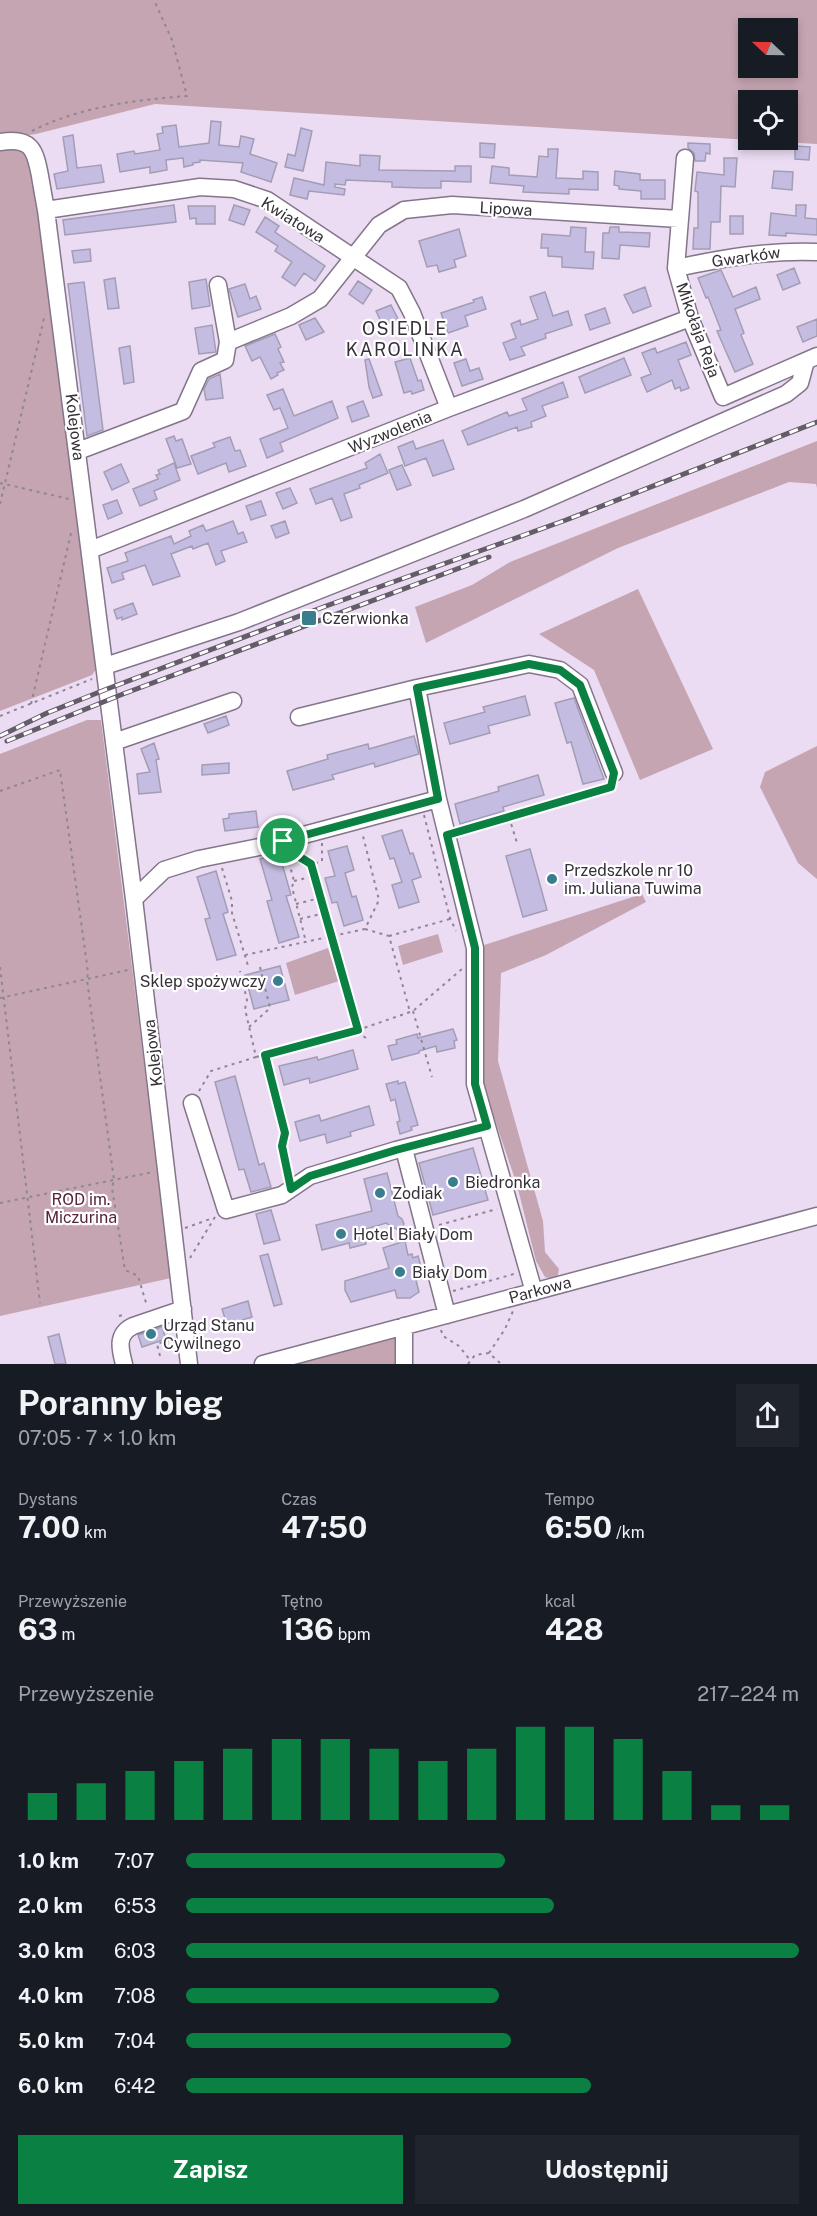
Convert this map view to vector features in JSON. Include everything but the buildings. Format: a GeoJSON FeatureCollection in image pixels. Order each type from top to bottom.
{"type":"FeatureCollection","features":[{"type":"Feature","properties":{"kind":"street","name":"Kolejowa"},"geometry":{"type":"LineString","coordinates":[[7,141],[27,143],[36,153],[46,210],[134,899],[189,1364]]}},
{"type":"Feature","properties":{"kind":"street","name":"Mikołaja Reja"},"geometry":{"type":"LineString","coordinates":[[685,159],[676,268],[690,318],[723,397],[811,359]]}},
{"type":"Feature","properties":{"kind":"street","name":"Kwiatowa"},"geometry":{"type":"LineString","coordinates":[[46,210],[200,187],[234,189],[267,200],[399,288],[412,313],[449,408]]}},
{"type":"Feature","properties":{"kind":"street","name":"Lipowa"},"geometry":{"type":"LineString","coordinates":[[228,342],[291,316],[320,299],[379,225],[404,210],[452,206],[679,219]]}},
{"type":"Feature","properties":{"kind":"street","name":"Gwarków"},"geometry":{"type":"LineString","coordinates":[[676,268],[732,257],[782,251],[817,252]]}},
{"type":"Feature","properties":{"kind":"street"},"geometry":{"type":"LineString","coordinates":[[78,451],[183,411],[201,371],[225,360],[228,342],[218,285]]}},
{"type":"Feature","properties":{"kind":"street","name":"Wyzwolenia"},"geometry":{"type":"LineString","coordinates":[[90,550],[449,408],[690,318]]}},
{"type":"Feature","properties":{"kind":"street"},"geometry":{"type":"LineString","coordinates":[[105,670],[239,622],[524,509],[786,394],[800,383],[811,359]]}},
{"type":"Feature","properties":{"kind":"street"},"geometry":{"type":"LineString","coordinates":[[299,717],[529,664],[560,670],[580,685],[614,773]]}},
{"type":"Feature","properties":{"kind":"street"},"geometry":{"type":"LineString","coordinates":[[417,688],[438,799],[475,948],[475,1084],[534,1292]]}},
{"type":"Feature","properties":{"kind":"street"},"geometry":{"type":"LineString","coordinates":[[114,742],[233,701]]}},
{"type":"Feature","properties":{"kind":"street"},"geometry":{"type":"LineString","coordinates":[[134,899],[164,870],[218,855],[289,847],[321,831],[438,799]]}},
{"type":"Feature","properties":{"kind":"street"},"geometry":{"type":"LineString","coordinates":[[192,1104],[220,1214],[282,1195],[310,1176],[487,1126]]}},
{"type":"Feature","properties":{"kind":"street"},"geometry":{"type":"LineString","coordinates":[[404,1149],[447,1315]]}},
{"type":"Feature","properties":{"kind":"street","name":"Parkowa"},"geometry":{"type":"LineString","coordinates":[[263,1364],[817,1216]]}},
{"type":"Feature","properties":{"kind":"street"},"geometry":{"type":"LineString","coordinates":[[124,1364],[120,1341],[126,1330],[183,1309]]}},
{"type":"Feature","properties":{"kind":"street"},"geometry":{"type":"LineString","coordinates":[[404,1326],[404,1364]]}},
{"type":"Feature","properties":{"kind":"path"},"geometry":{"type":"LineString","coordinates":[[7,141],[51,121],[133,100],[187,96],[172,40],[154,0]]}},
{"type":"Feature","properties":{"kind":"path"},"geometry":{"type":"LineString","coordinates":[[0,504],[45,310]]}},
{"type":"Feature","properties":{"kind":"path"},"geometry":{"type":"LineString","coordinates":[[0,483],[71,500],[84,500]]}},
{"type":"Feature","properties":{"kind":"path"},"geometry":{"type":"LineString","coordinates":[[31,704],[73,519]]}},
{"type":"Feature","properties":{"kind":"path"},"geometry":{"type":"LineString","coordinates":[[0,716],[105,670]]}},
{"type":"Feature","properties":{"kind":"path"},"geometry":{"type":"LineString","coordinates":[[0,791],[60,770],[114,1180],[112,1188],[125,1270],[138,1276],[147,1306]]}},
{"type":"Feature","properties":{"kind":"path"},"geometry":{"type":"LineString","coordinates":[[447,835],[611,787],[614,773]]}},
{"type":"Feature","properties":{"kind":"path"},"geometry":{"type":"LineString","coordinates":[[509,817],[517,843]]}},
{"type":"Feature","properties":{"kind":"path"},"geometry":{"type":"LineString","coordinates":[[359,820],[379,900],[365,929]]}},
{"type":"Feature","properties":{"kind":"path"},"geometry":{"type":"LineString","coordinates":[[311,864],[322,861],[321,831]]}},
{"type":"Feature","properties":{"kind":"path"},"geometry":{"type":"LineString","coordinates":[[289,847],[311,864],[358,1030],[366,1038]]}},
{"type":"Feature","properties":{"kind":"path"},"geometry":{"type":"LineString","coordinates":[[289,847],[294,881],[292,887],[306,942]]}},
{"type":"Feature","properties":{"kind":"path"},"geometry":{"type":"LineString","coordinates":[[218,855],[249,969]]}},
{"type":"Feature","properties":{"kind":"path"},"geometry":{"type":"LineString","coordinates":[[294,881],[315,876]]}},
{"type":"Feature","properties":{"kind":"path"},"geometry":{"type":"LineString","coordinates":[[296,903],[321,898]]}},
{"type":"Feature","properties":{"kind":"path"},"geometry":{"type":"LineString","coordinates":[[300,919],[325,913]]}},
{"type":"Feature","properties":{"kind":"path"},"geometry":{"type":"LineString","coordinates":[[245,955],[365,929],[389,936],[467,914]]}},
{"type":"Feature","properties":{"kind":"path"},"geometry":{"type":"LineString","coordinates":[[389,936],[432,1077]]}},
{"type":"Feature","properties":{"kind":"path"},"geometry":{"type":"LineString","coordinates":[[192,1104],[211,1071],[358,1030],[412,1011],[475,957]]}},
{"type":"Feature","properties":{"kind":"path"},"geometry":{"type":"LineString","coordinates":[[249,1028],[270,1008],[260,966]]}},
{"type":"Feature","properties":{"kind":"path"},"geometry":{"type":"LineString","coordinates":[[0,967],[40,1304]]}},
{"type":"Feature","properties":{"kind":"path"},"geometry":{"type":"LineString","coordinates":[[2,997],[142,968]]}},
{"type":"Feature","properties":{"kind":"path"},"geometry":{"type":"LineString","coordinates":[[240,971],[247,1000],[245,1009],[256,1058]]}},
{"type":"Feature","properties":{"kind":"path"},"geometry":{"type":"LineString","coordinates":[[265,1055],[285,1133],[282,1146],[291,1189]]}},
{"type":"Feature","properties":{"kind":"path"},"geometry":{"type":"LineString","coordinates":[[0,1203],[167,1170]]}},
{"type":"Feature","properties":{"kind":"path"},"geometry":{"type":"LineString","coordinates":[[424,1229],[503,1208]]}},
{"type":"Feature","properties":{"kind":"path"},"geometry":{"type":"LineString","coordinates":[[184,1228],[220,1214]]}},
{"type":"Feature","properties":{"kind":"path"},"geometry":{"type":"LineString","coordinates":[[188,1260],[220,1214]]}},
{"type":"Feature","properties":{"kind":"path"},"geometry":{"type":"LineString","coordinates":[[468,1364],[475,1355],[489,1353],[505,1329],[513,1310],[511,1298]]}},
{"type":"Feature","properties":{"kind":"path"},"geometry":{"type":"LineString","coordinates":[[160,1356],[157,1344],[167,1340],[173,1332]]}},
{"type":"Feature","properties":{"kind":"path"},"geometry":{"type":"LineString","coordinates":[[165,1334],[167,1340]]}},
{"type":"Feature","properties":{"kind":"path"},"geometry":{"type":"LineString","coordinates":[[489,1353],[501,1364]]}},
{"type":"Feature","properties":{"kind":"green space"},"geometry":{"type":"Polygon","coordinates":[[[0,0],[817,0],[817,144],[798,143],[798,90],[738,90],[738,139],[155,104],[36,134],[0,140],[0,0]]]}},
{"type":"Feature","properties":{"kind":"green space"},"geometry":{"type":"Polygon","coordinates":[[[12,148],[27,153],[34,168],[97,668],[92,675],[0,711],[0,149],[12,148]]]}},
{"type":"Feature","properties":{"kind":"green space"},"geometry":{"type":"Polygon","coordinates":[[[817,441],[817,488],[816,484],[789,482],[618,548],[426,643],[415,607],[472,585],[510,562],[817,441]]]}},
{"type":"Feature","properties":{"kind":"green space"},"geometry":{"type":"Polygon","coordinates":[[[638,589],[713,749],[640,780],[594,670],[539,634],[638,589]]]}},
{"type":"Feature","properties":{"kind":"green space","name":"ROD im. Miczurina"},"geometry":{"type":"Polygon","coordinates":[[[87,720],[101,720],[171,1278],[0,1316],[0,754],[87,720]]]}},
{"type":"Feature","properties":{"kind":"green space"},"geometry":{"type":"Polygon","coordinates":[[[817,746],[817,879],[798,863],[760,787],[765,772],[817,746]]]}},
{"type":"Feature","properties":{"kind":"green space"},"geometry":{"type":"Polygon","coordinates":[[[642,894],[646,902],[546,955],[501,973],[498,1061],[543,1221],[545,1252],[559,1269],[557,1280],[545,1277],[536,1261],[517,1185],[483,1085],[481,946],[642,894]]]}},
{"type":"Feature","properties":{"kind":"green space"},"geometry":{"type":"Polygon","coordinates":[[[438,934],[443,952],[403,965],[398,946],[438,934]]]}},
{"type":"Feature","properties":{"kind":"green space"},"geometry":{"type":"Polygon","coordinates":[[[328,948],[339,981],[295,995],[286,963],[328,948]]]}},
{"type":"Feature","properties":{"kind":"green space"},"geometry":{"type":"Polygon","coordinates":[[[395,1334],[407,1364],[280,1364],[395,1334]]]}},
{"type":"Feature","properties":{"kind":"railway"},"geometry":{"type":"LineString","coordinates":[[0,736],[47,713],[107,689],[326,606],[566,520],[817,422]]}},
{"type":"Feature","properties":{"kind":"railway"},"geometry":{"type":"LineString","coordinates":[[7,741],[123,694],[489,557]]}},
{"type":"Feature","properties":{"kind":"place","name":"Czerwionka"},"geometry":{"type":"Point","coordinates":[309,618]}},
{"type":"Feature","properties":{"kind":"place","name":"Przedszkole nr 10 im. Juliana Tuwima"},"geometry":{"type":"Point","coordinates":[552,879]}},
{"type":"Feature","properties":{"kind":"place","name":"Sklep spożywczy"},"geometry":{"type":"Point","coordinates":[278,981]}},
{"type":"Feature","properties":{"kind":"place","name":"Biedronka"},"geometry":{"type":"Point","coordinates":[453,1182]}},
{"type":"Feature","properties":{"kind":"place","name":"Zodiak"},"geometry":{"type":"Point","coordinates":[380,1193]}},
{"type":"Feature","properties":{"kind":"place","name":"Hotel Biały Dom"},"geometry":{"type":"Point","coordinates":[341,1234]}},
{"type":"Feature","properties":{"kind":"place","name":"Biały Dom"},"geometry":{"type":"Point","coordinates":[400,1272]}},
{"type":"Feature","properties":{"kind":"place","name":"Urząd Stanu Cywilnego"},"geometry":{"type":"Point","coordinates":[151,1334]}},
{"type":"Feature","properties":{"kind":"district","name":"OSIEDLE KAROLINKA"},"geometry":{"type":"Point","coordinates":[405,338]}},
{"type":"Feature","properties":{"kind":"route"},"geometry":{"type":"LineString","coordinates":[[529,664],[560,670],[580,685],[614,773],[611,787],[447,835],[475,948],[475,1084],[487,1126],[310,1176],[291,1189],[282,1146],[285,1133],[265,1055],[358,1030],[311,864],[295,854],[287,856],[283,841],[438,799],[417,688],[529,664]]}}]}
